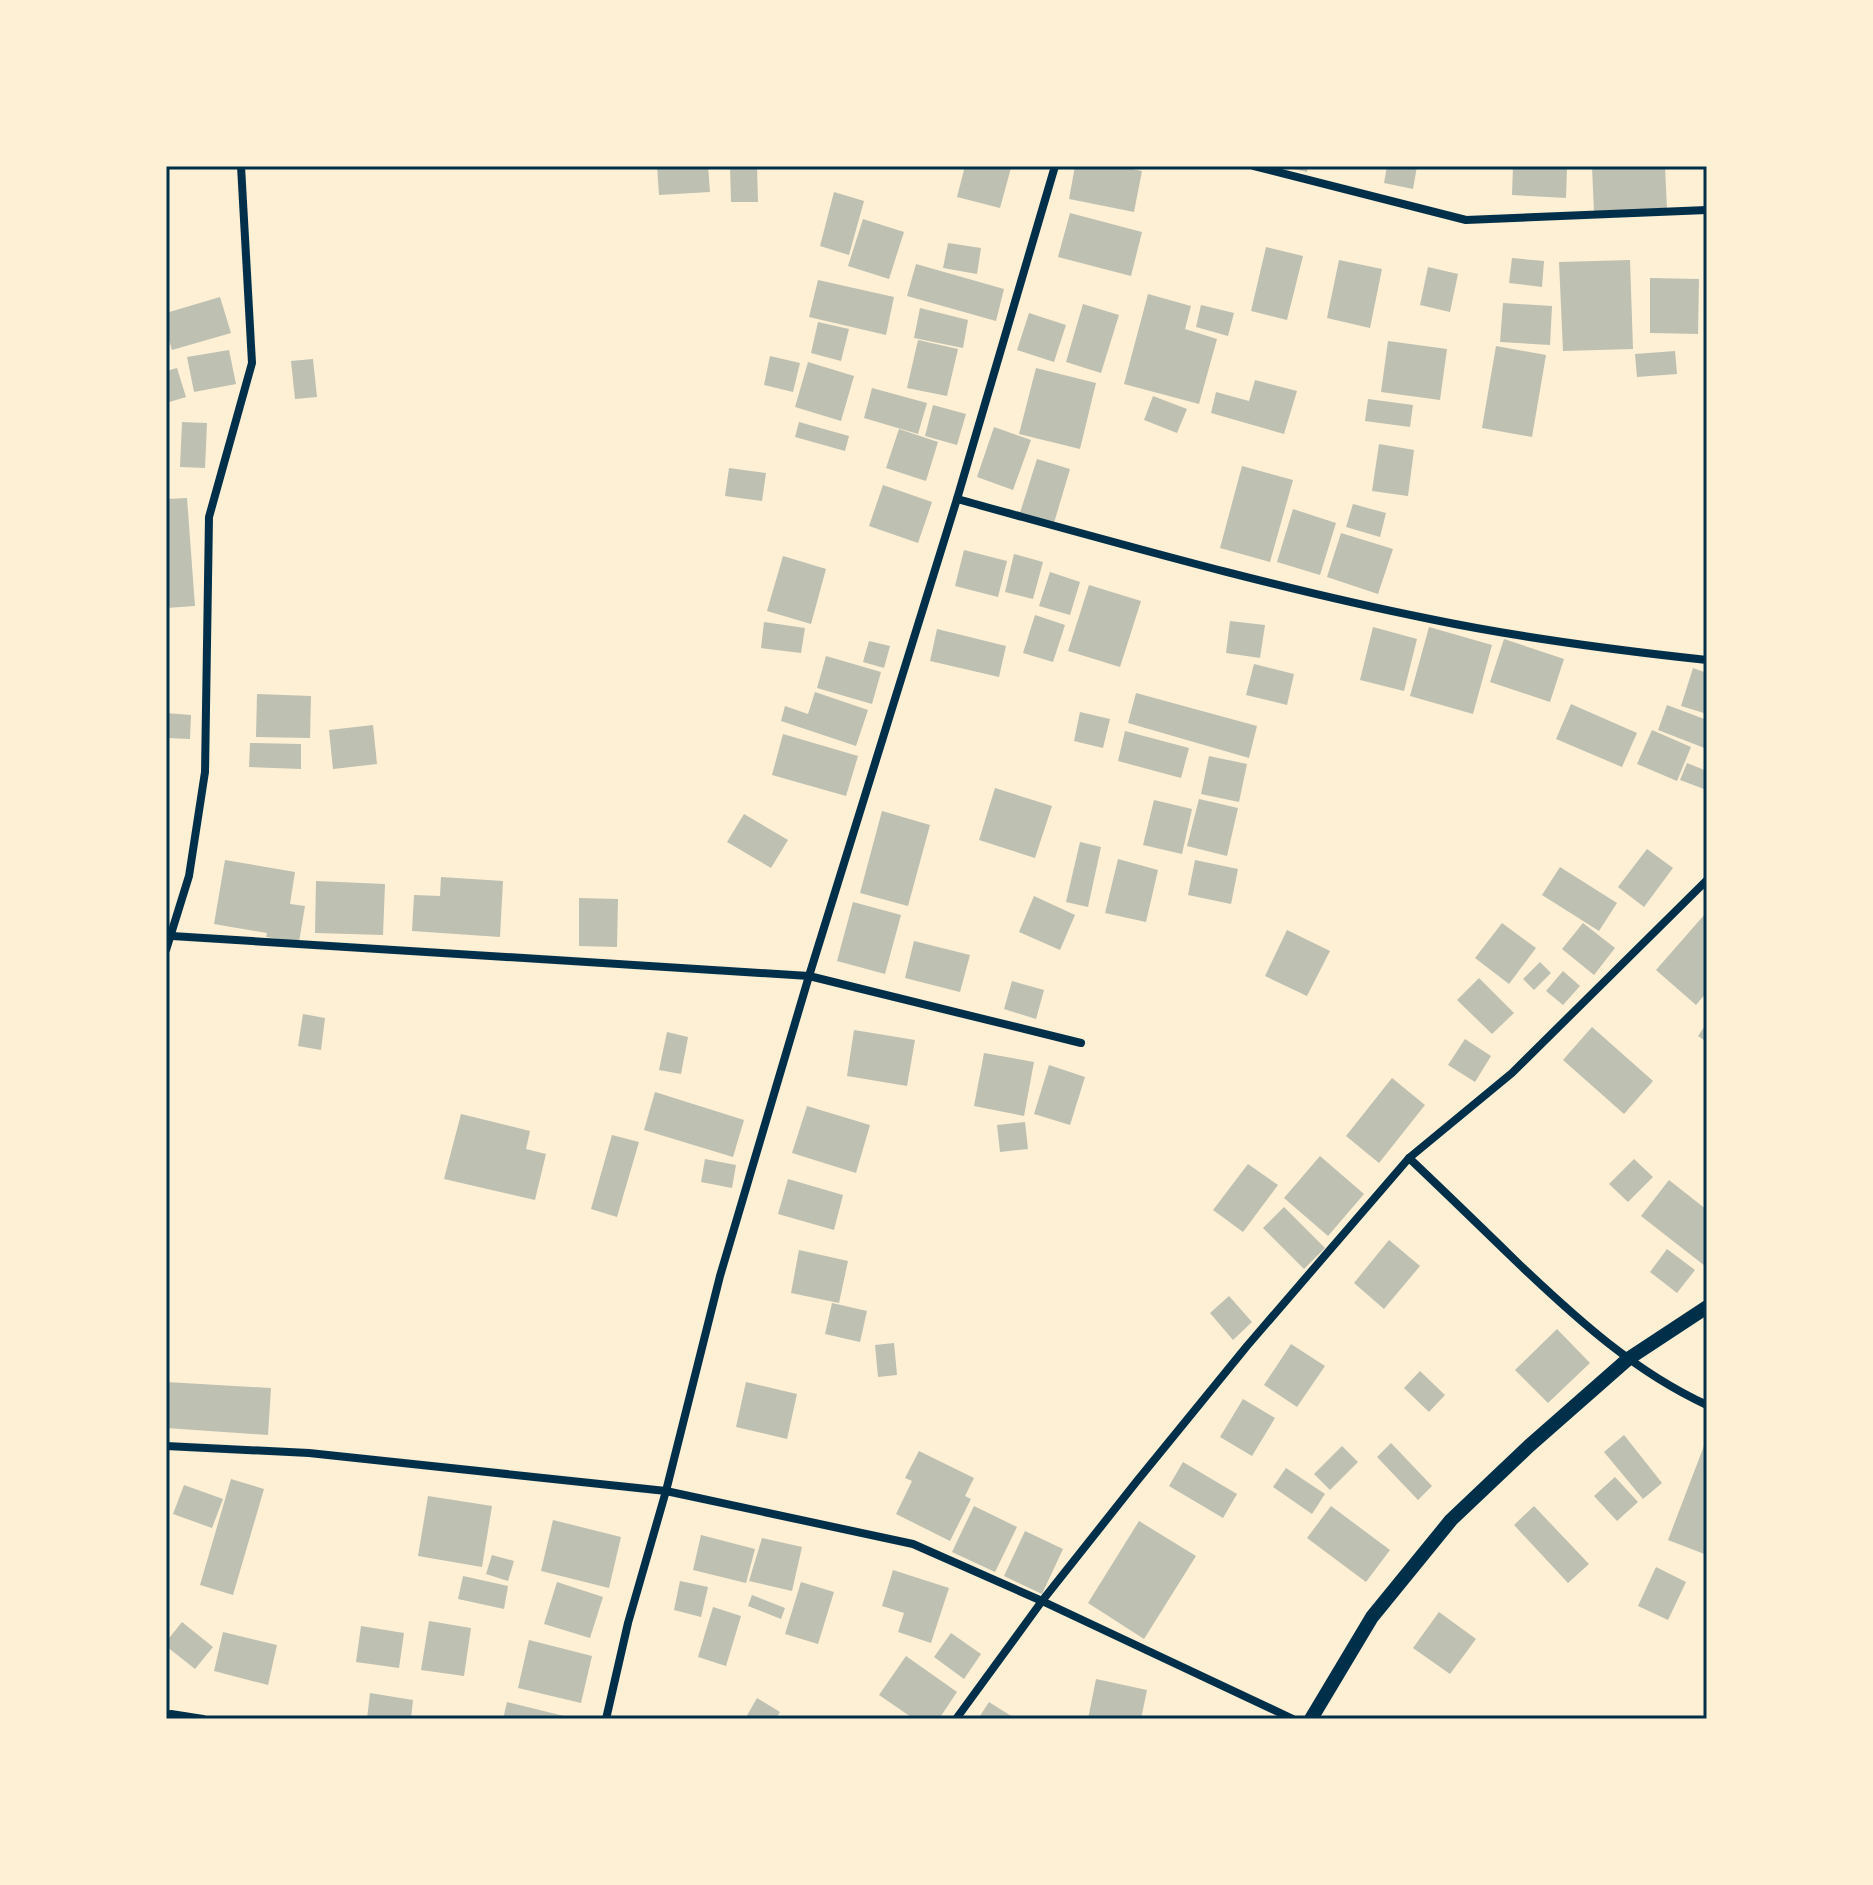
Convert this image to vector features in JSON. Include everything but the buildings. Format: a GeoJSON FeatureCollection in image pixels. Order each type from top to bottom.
{"type":"FeatureCollection","features":[{"type":"Feature","properties":{"kind":"street"},"geometry":{"type":"LineString","coordinates":[[166,950],[189,876],[205,772],[209,517],[252,363],[241,166]]}},
{"type":"Feature","properties":{"kind":"street"},"geometry":{"type":"LineString","coordinates":[[606,1719],[628,1623],[666,1491],[720,1276],[1055,166]]}},
{"type":"Feature","properties":{"kind":"street"},"geometry":{"type":"LineString","coordinates":[[1254,166],[1466,220],[1707,210]]}},
{"type":"Feature","properties":{"kind":"street"},"geometry":{"type":"LineString","coordinates":[[957,499],[1224,573],[1431,619],[1597,648],[1707,660]]}},
{"type":"Feature","properties":{"kind":"street"},"geometry":{"type":"LineString","coordinates":[[956,1719],[1042,1601],[1247,1346],[1409,1158],[1512,1073],[1707,880]]}},
{"type":"Feature","properties":{"kind":"street"},"geometry":{"type":"LineString","coordinates":[[172,936],[809,976],[1081,1043]]}},
{"type":"Feature","properties":{"kind":"street"},"geometry":{"type":"LineString","coordinates":[[1409,1158],[1575,1317],[1628,1359],[1685,1395],[1707,1405]]}},
{"type":"Feature","properties":{"kind":"street"},"geometry":{"type":"LineString","coordinates":[[1311,1719],[1372,1617],[1451,1520],[1628,1359],[1707,1307]]}},
{"type":"Feature","properties":{"kind":"street"},"geometry":{"type":"LineString","coordinates":[[166,1446],[309,1453],[666,1491],[913,1544],[1293,1719]]}},
{"type":"Feature","properties":{"kind":"street"},"geometry":{"type":"LineString","coordinates":[[171,1717],[203,1719]]}}]}
